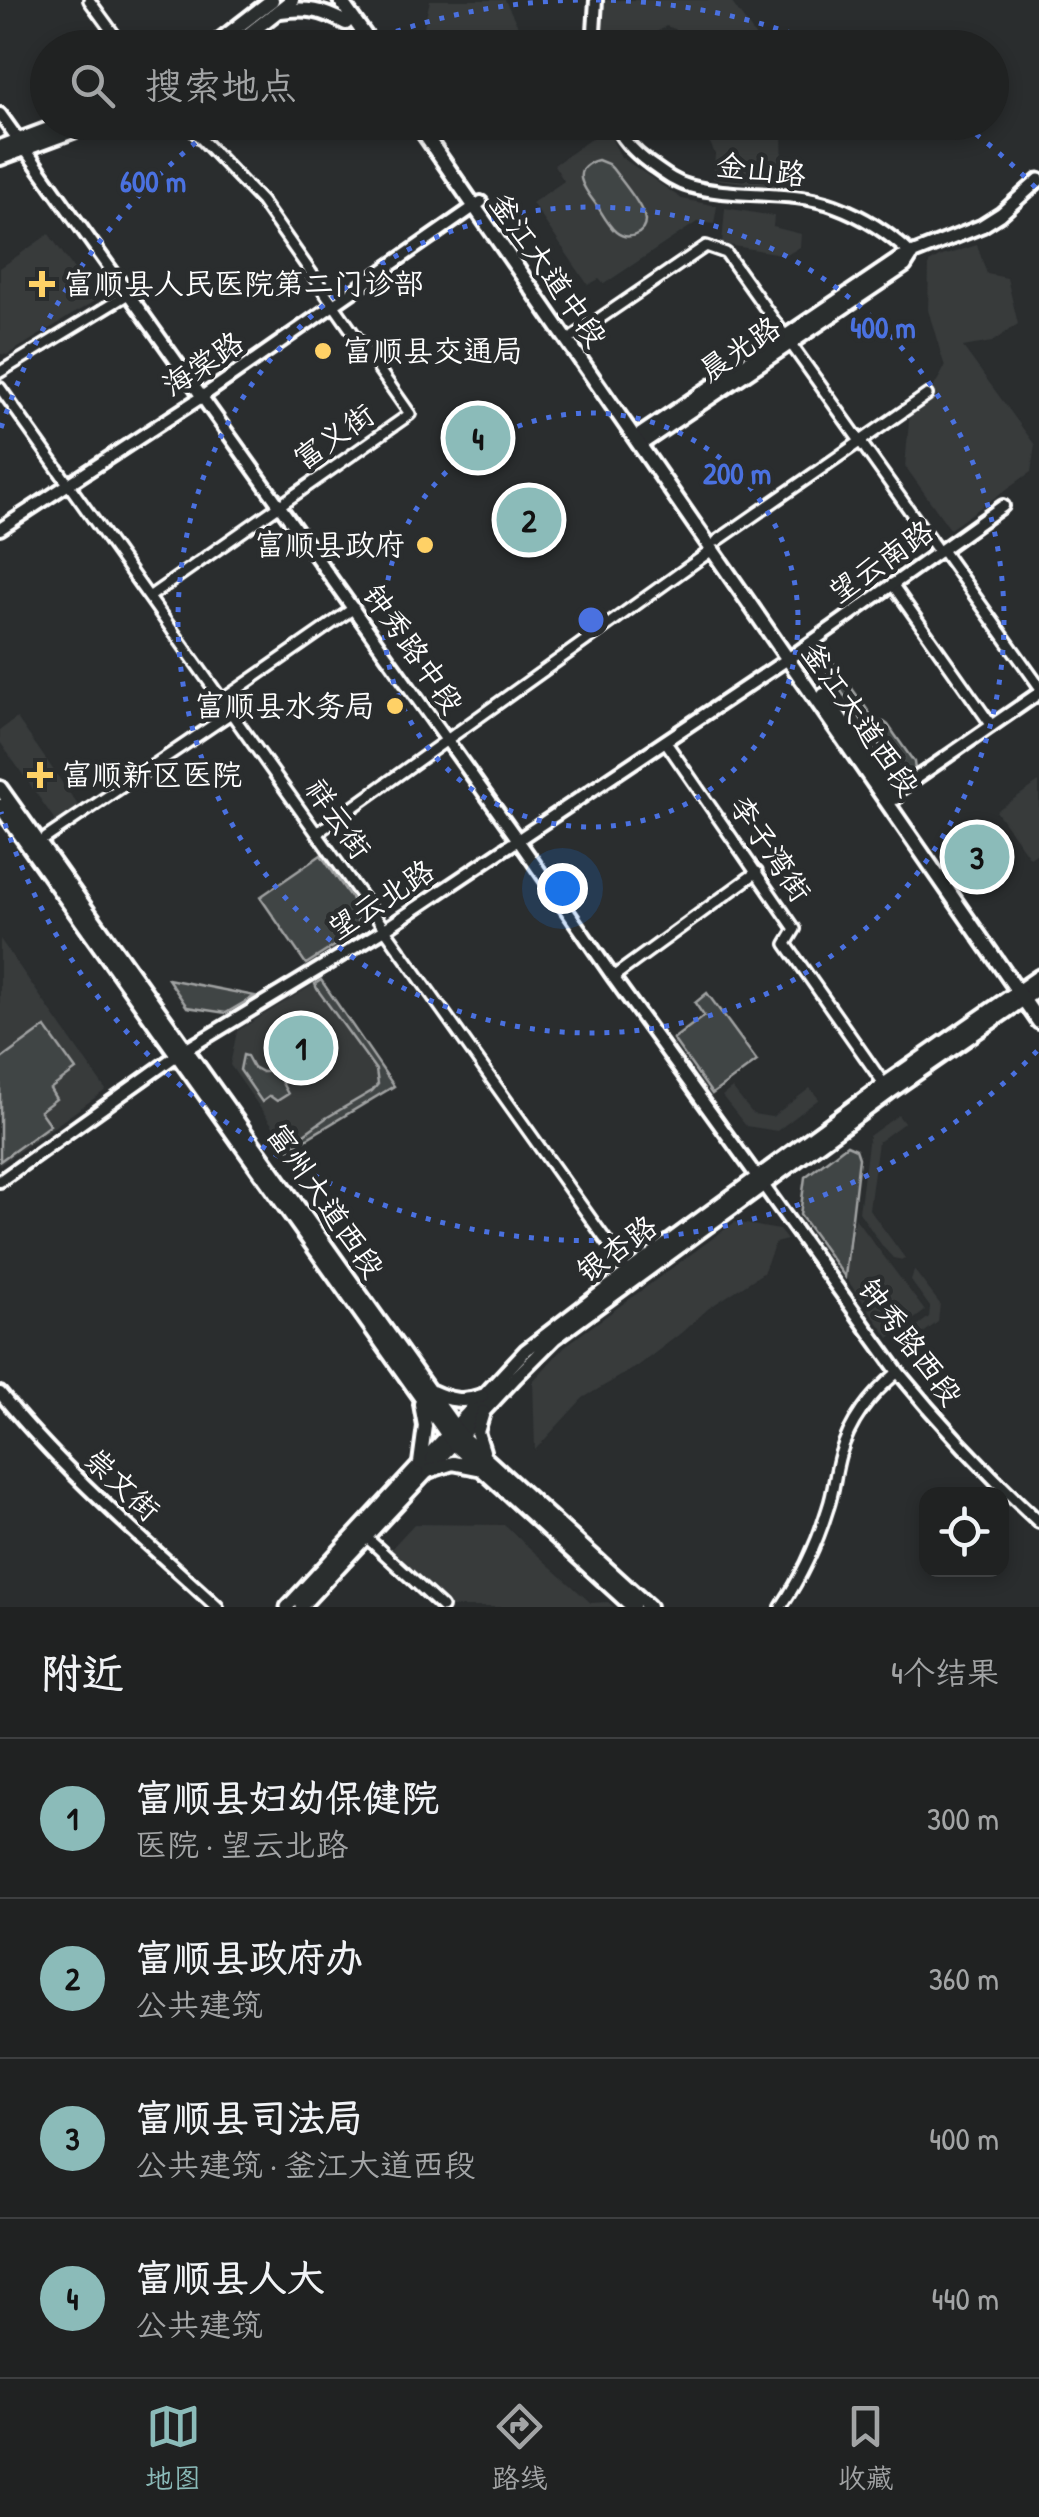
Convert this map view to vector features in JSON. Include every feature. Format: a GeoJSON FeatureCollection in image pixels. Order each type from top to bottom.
{"type":"FeatureCollection","features":[{"type":"Feature","properties":{"kind":"main road"},"geometry":{"type":"LineString","coordinates":[[238,30],[292,0]]}},
{"type":"Feature","properties":{"kind":"main road"},"geometry":{"type":"LineString","coordinates":[[330,0],[358,30]]}},
{"type":"Feature","properties":{"kind":"main road"},"geometry":{"type":"LineString","coordinates":[[340,0],[354,30]]}},
{"type":"Feature","properties":{"kind":"main road"},"geometry":{"type":"LineString","coordinates":[[349,20],[351,0]]}},
{"type":"Feature","properties":{"kind":"main road"},"geometry":{"type":"LineString","coordinates":[[250,30],[275,6],[303,7],[349,20]]}},
{"type":"Feature","properties":{"kind":"main road"},"geometry":{"type":"LineString","coordinates":[[0,158],[31,140]]}},
{"type":"Feature","properties":{"kind":"main road"},"geometry":{"type":"LineString","coordinates":[[0,147],[39,140]]}},
{"type":"Feature","properties":{"kind":"main road","name":"釜江大道中段"},"geometry":{"type":"LineString","coordinates":[[429,140],[574,336],[641,439]]}},
{"type":"Feature","properties":{"kind":"main road","name":"釜江大道中段"},"geometry":{"type":"LineString","coordinates":[[437,140],[477,204],[641,439]]}},
{"type":"Feature","properties":{"kind":"main road","name":"晨光路"},"geometry":{"type":"LineString","coordinates":[[641,439],[788,341],[899,259],[982,226],[1039,180]]}},
{"type":"Feature","properties":{"kind":"main road","name":"釜江大道西段"},"geometry":{"type":"LineString","coordinates":[[641,439],[1029,994]]}},
{"type":"Feature","properties":{"kind":"main road","name":"釜江大道西段"},"geometry":{"type":"LineString","coordinates":[[792,656],[893,794],[1029,994],[1039,1022]]}},
{"type":"Feature","properties":{"kind":"main road","name":"富州大道西段"},"geometry":{"type":"LineString","coordinates":[[0,788],[182,1053]]}},
{"type":"Feature","properties":{"kind":"main road","name":"富州大道西段"},"geometry":{"type":"LineString","coordinates":[[0,806],[182,1053],[454,1435],[629,1605]]}},
{"type":"Feature","properties":{"kind":"main road"},"geometry":{"type":"LineString","coordinates":[[1029,994],[1039,976]]}},
{"type":"Feature","properties":{"kind":"main road","name":"银杏路"},"geometry":{"type":"LineString","coordinates":[[760,1182],[884,1084],[1029,994]]}},
{"type":"Feature","properties":{"kind":"main road","name":"银杏路"},"geometry":{"type":"LineString","coordinates":[[287,1607],[454,1435],[482,1396],[526,1350],[1029,994]]}},
{"type":"Feature","properties":{"kind":"main road","name":"银杏路"},"geometry":{"type":"LineString","coordinates":[[454,1435],[483,1412],[556,1338],[631,1275]]}},
{"type":"Feature","properties":{"kind":"main road"},"geometry":{"type":"LineString","coordinates":[[482,1396],[458,1401],[424,1393],[424,1467],[453,1463],[487,1466],[476,1432],[483,1412]]}},
{"type":"Feature","properties":{"kind":"main road","name":"富州大道西段"},"geometry":{"type":"LineString","coordinates":[[487,1466],[649,1607]]}},
{"type":"Feature","properties":{"kind":"main road","name":"银杏路"},"geometry":{"type":"LineString","coordinates":[[302,1607],[424,1467]]}},
{"type":"Feature","properties":{"kind":"street"},"geometry":{"type":"LineString","coordinates":[[89,0],[111,30]]}},
{"type":"Feature","properties":{"kind":"street"},"geometry":{"type":"LineString","coordinates":[[594,30],[596,0]]}},
{"type":"Feature","properties":{"kind":"street","name":"钟秀路中段"},"geometry":{"type":"LineString","coordinates":[[0,114],[760,1182]]}},
{"type":"Feature","properties":{"kind":"street","name":"富义街"},"geometry":{"type":"LineString","coordinates":[[202,140],[261,201],[410,414],[281,506]]}},
{"type":"Feature","properties":{"kind":"street","name":"金山路"},"geometry":{"type":"LineString","coordinates":[[625,140],[642,158],[687,186],[834,205],[881,228],[912,255]]}},
{"type":"Feature","properties":{"kind":"street","name":"海棠路"},"geometry":{"type":"LineString","coordinates":[[0,529],[203,396],[477,204]]}},
{"type":"Feature","properties":{"kind":"street"},"geometry":{"type":"LineString","coordinates":[[574,336],[706,246],[726,254],[1039,689],[893,794]]}},
{"type":"Feature","properties":{"kind":"street"},"geometry":{"type":"LineString","coordinates":[[0,372],[130,293]]}},
{"type":"Feature","properties":{"kind":"street","name":"祥云街"},"geometry":{"type":"LineString","coordinates":[[0,388],[631,1275]]}},
{"type":"Feature","properties":{"kind":"street"},"geometry":{"type":"LineString","coordinates":[[317,833],[927,395]]}},
{"type":"Feature","properties":{"kind":"street"},"geometry":{"type":"LineString","coordinates":[[149,597],[281,506]]}},
{"type":"Feature","properties":{"kind":"street","name":"望云南路"},"geometry":{"type":"LineString","coordinates":[[792,656],[1003,506]]}},
{"type":"Feature","properties":{"kind":"street"},"geometry":{"type":"LineString","coordinates":[[892,584],[992,726]]}},
{"type":"Feature","properties":{"kind":"street"},"geometry":{"type":"LineString","coordinates":[[222,700],[354,608]]}},
{"type":"Feature","properties":{"kind":"street","name":"望云北路"},"geometry":{"type":"LineString","coordinates":[[0,1181],[182,1053],[385,929],[792,656]]}},
{"type":"Feature","properties":{"kind":"street"},"geometry":{"type":"LineString","coordinates":[[46,838],[231,713]]}},
{"type":"Feature","properties":{"kind":"street","name":"李子湾街"},"geometry":{"type":"LineString","coordinates":[[666,740],[795,929],[786,944],[884,1084]]}},
{"type":"Feature","properties":{"kind":"street"},"geometry":{"type":"LineString","coordinates":[[613,977],[757,872]]}},
{"type":"Feature","properties":{"kind":"street","name":"钟秀路西段"},"geometry":{"type":"LineString","coordinates":[[760,1182],[943,1428],[1039,1522]]}},
{"type":"Feature","properties":{"kind":"street"},"geometry":{"type":"LineString","coordinates":[[781,1607],[817,1541],[841,1452],[856,1419],[898,1372]]}},
{"type":"Feature","properties":{"kind":"street","name":"崇文街"},"geometry":{"type":"LineString","coordinates":[[0,1392],[79,1481],[218,1607]]}},
{"type":"Feature","properties":{"kind":"street"},"geometry":{"type":"LineString","coordinates":[[366,1537],[442,1607]]}},
{"type":"Feature","properties":{"kind":"shaded area"},"geometry":{"type":"Polygon","coordinates":[[[430,0],[505,0],[519,28],[518,30],[423,30],[430,0]]]}},
{"type":"Feature","properties":{"kind":"shaded area"},"geometry":{"type":"Polygon","coordinates":[[[604,0],[730,0],[751,30],[676,30],[666,26],[660,30],[603,30],[604,0]]]}},
{"type":"Feature","properties":{"kind":"shaded area"},"geometry":{"type":"Polygon","coordinates":[[[589,140],[612,140],[621,157],[682,199],[717,206],[714,224],[697,222],[604,284],[599,279],[588,285],[532,203],[564,181],[554,165],[589,140]]]}},
{"type":"Feature","properties":{"kind":"shaded area"},"geometry":{"type":"Polygon","coordinates":[[[709,140],[782,140],[783,188],[713,179],[715,154],[709,140]]]}},
{"type":"Feature","properties":{"kind":"shaded area"},"geometry":{"type":"Polygon","coordinates":[[[598,160],[612,168],[641,209],[645,221],[639,233],[625,236],[616,232],[584,187],[583,168],[598,160]]]}},
{"type":"Feature","properties":{"kind":"shaded area"},"geometry":{"type":"Polygon","coordinates":[[[725,208],[774,216],[773,227],[801,234],[800,247],[787,255],[722,244],[725,208]]]}},
{"type":"Feature","properties":{"kind":"shaded area","name":"富顺县人民医院第二门诊部"},"geometry":{"type":"Polygon","coordinates":[[[49,234],[96,300],[7,355],[0,354],[0,268],[49,234]]]}},
{"type":"Feature","properties":{"kind":"shaded area"},"geometry":{"type":"Polygon","coordinates":[[[977,245],[987,274],[1007,278],[1018,324],[992,342],[963,347],[1035,445],[1031,472],[950,529],[905,466],[910,410],[927,399],[945,367],[928,310],[929,263],[977,245]]]}},
{"type":"Feature","properties":{"kind":"shaded area"},"geometry":{"type":"Polygon","coordinates":[[[828,655],[876,722],[888,725],[914,762],[915,770],[911,773],[897,770],[826,670],[828,655]]]}},
{"type":"Feature","properties":{"kind":"shaded area","name":"富顺新区医院"},"geometry":{"type":"Polygon","coordinates":[[[17,718],[80,808],[57,823],[0,742],[0,730],[17,718]]]}},
{"type":"Feature","properties":{"kind":"shaded area"},"geometry":{"type":"Polygon","coordinates":[[[1039,782],[1039,852],[1030,858],[996,811],[1039,782]]]}},
{"type":"Feature","properties":{"kind":"shaded area"},"geometry":{"type":"Polygon","coordinates":[[[321,855],[360,911],[355,933],[306,964],[260,897],[321,855]]]}},
{"type":"Feature","properties":{"kind":"shaded area"},"geometry":{"type":"Polygon","coordinates":[[[0,939],[106,1090],[0,1165],[0,939]]]}},
{"type":"Feature","properties":{"kind":"shaded area"},"geometry":{"type":"Polygon","coordinates":[[[168,979],[255,996],[226,1013],[187,1007],[168,979]]]}},
{"type":"Feature","properties":{"kind":"shaded area"},"geometry":{"type":"Polygon","coordinates":[[[321,980],[394,1086],[289,1149],[230,1065],[237,1031],[321,980]]]}},
{"type":"Feature","properties":{"kind":"shaded area"},"geometry":{"type":"Polygon","coordinates":[[[321,980],[394,1086],[289,1149],[289,1145],[378,1084],[376,1070],[317,989],[315,984],[321,980]]]}},
{"type":"Feature","properties":{"kind":"shaded area"},"geometry":{"type":"Polygon","coordinates":[[[707,993],[757,1061],[712,1094],[673,1039],[704,1016],[695,1003],[707,993]]]}},
{"type":"Feature","properties":{"kind":"shaded area"},"geometry":{"type":"Polygon","coordinates":[[[45,1027],[76,1070],[50,1089],[56,1099],[40,1111],[50,1125],[0,1161],[0,1060],[45,1027]]]}},
{"type":"Feature","properties":{"kind":"shaded area"},"geometry":{"type":"Polygon","coordinates":[[[243,1055],[262,1072],[281,1073],[288,1094],[277,1101],[270,1096],[262,1102],[240,1070],[243,1055]]]}},
{"type":"Feature","properties":{"kind":"shaded area"},"geometry":{"type":"Polygon","coordinates":[[[732,1088],[753,1114],[772,1117],[810,1088],[819,1099],[777,1131],[746,1126],[722,1096],[732,1088]]]}},
{"type":"Feature","properties":{"kind":"shaded area"},"geometry":{"type":"Polygon","coordinates":[[[898,1115],[904,1123],[878,1142],[869,1209],[903,1260],[893,1258],[859,1212],[869,1136],[898,1115]]]}},
{"type":"Feature","properties":{"kind":"shaded area"},"geometry":{"type":"Polygon","coordinates":[[[847,1145],[856,1149],[859,1158],[845,1277],[800,1215],[805,1177],[847,1145]]]}},
{"type":"Feature","properties":{"kind":"shaded area"},"geometry":{"type":"Polygon","coordinates":[[[855,1218],[925,1311],[889,1338],[845,1277],[855,1218]]]}},
{"type":"Feature","properties":{"kind":"shaded area"},"geometry":{"type":"Polygon","coordinates":[[[735,1222],[779,1230],[787,1240],[775,1243],[763,1273],[709,1308],[638,1366],[583,1398],[535,1450],[533,1381],[565,1346],[735,1222]]]}},
{"type":"Feature","properties":{"kind":"shaded area"},"geometry":{"type":"Polygon","coordinates":[[[914,1270],[940,1304],[938,1322],[914,1340],[919,1351],[911,1357],[904,1347],[904,1336],[929,1317],[930,1307],[911,1281],[914,1270]]]}},
{"type":"Feature","properties":{"kind":"shaded area"},"geometry":{"type":"Polygon","coordinates":[[[414,1524],[504,1525],[591,1603],[608,1602],[614,1607],[450,1607],[389,1551],[414,1524]]]}},
{"type":"Feature","properties":{"kind":"place","name":"富顺县人民医院第二门诊部"},"geometry":{"type":"Point","coordinates":[42,284]}},
{"type":"Feature","properties":{"kind":"place","name":"富顺县交通局"},"geometry":{"type":"Point","coordinates":[323,351]}},
{"type":"Feature","properties":{"kind":"place","name":"富顺县人大"},"geometry":{"type":"Point","coordinates":[478,438]}},
{"type":"Feature","properties":{"kind":"place","name":"富顺县政府办"},"geometry":{"type":"Point","coordinates":[529,520]}},
{"type":"Feature","properties":{"kind":"place","name":"富顺县政府"},"geometry":{"type":"Point","coordinates":[425,545]}},
{"type":"Feature","properties":{"kind":"place","name":"富顺县水务局"},"geometry":{"type":"Point","coordinates":[395,706]}},
{"type":"Feature","properties":{"kind":"place","name":"富顺新区医院"},"geometry":{"type":"Point","coordinates":[40,775]}},
{"type":"Feature","properties":{"kind":"place","name":"富顺县司法局"},"geometry":{"type":"Point","coordinates":[977,857]}},
{"type":"Feature","properties":{"kind":"place","name":"富顺县妇幼保健院"},"geometry":{"type":"Point","coordinates":[301,1048]}}]}
